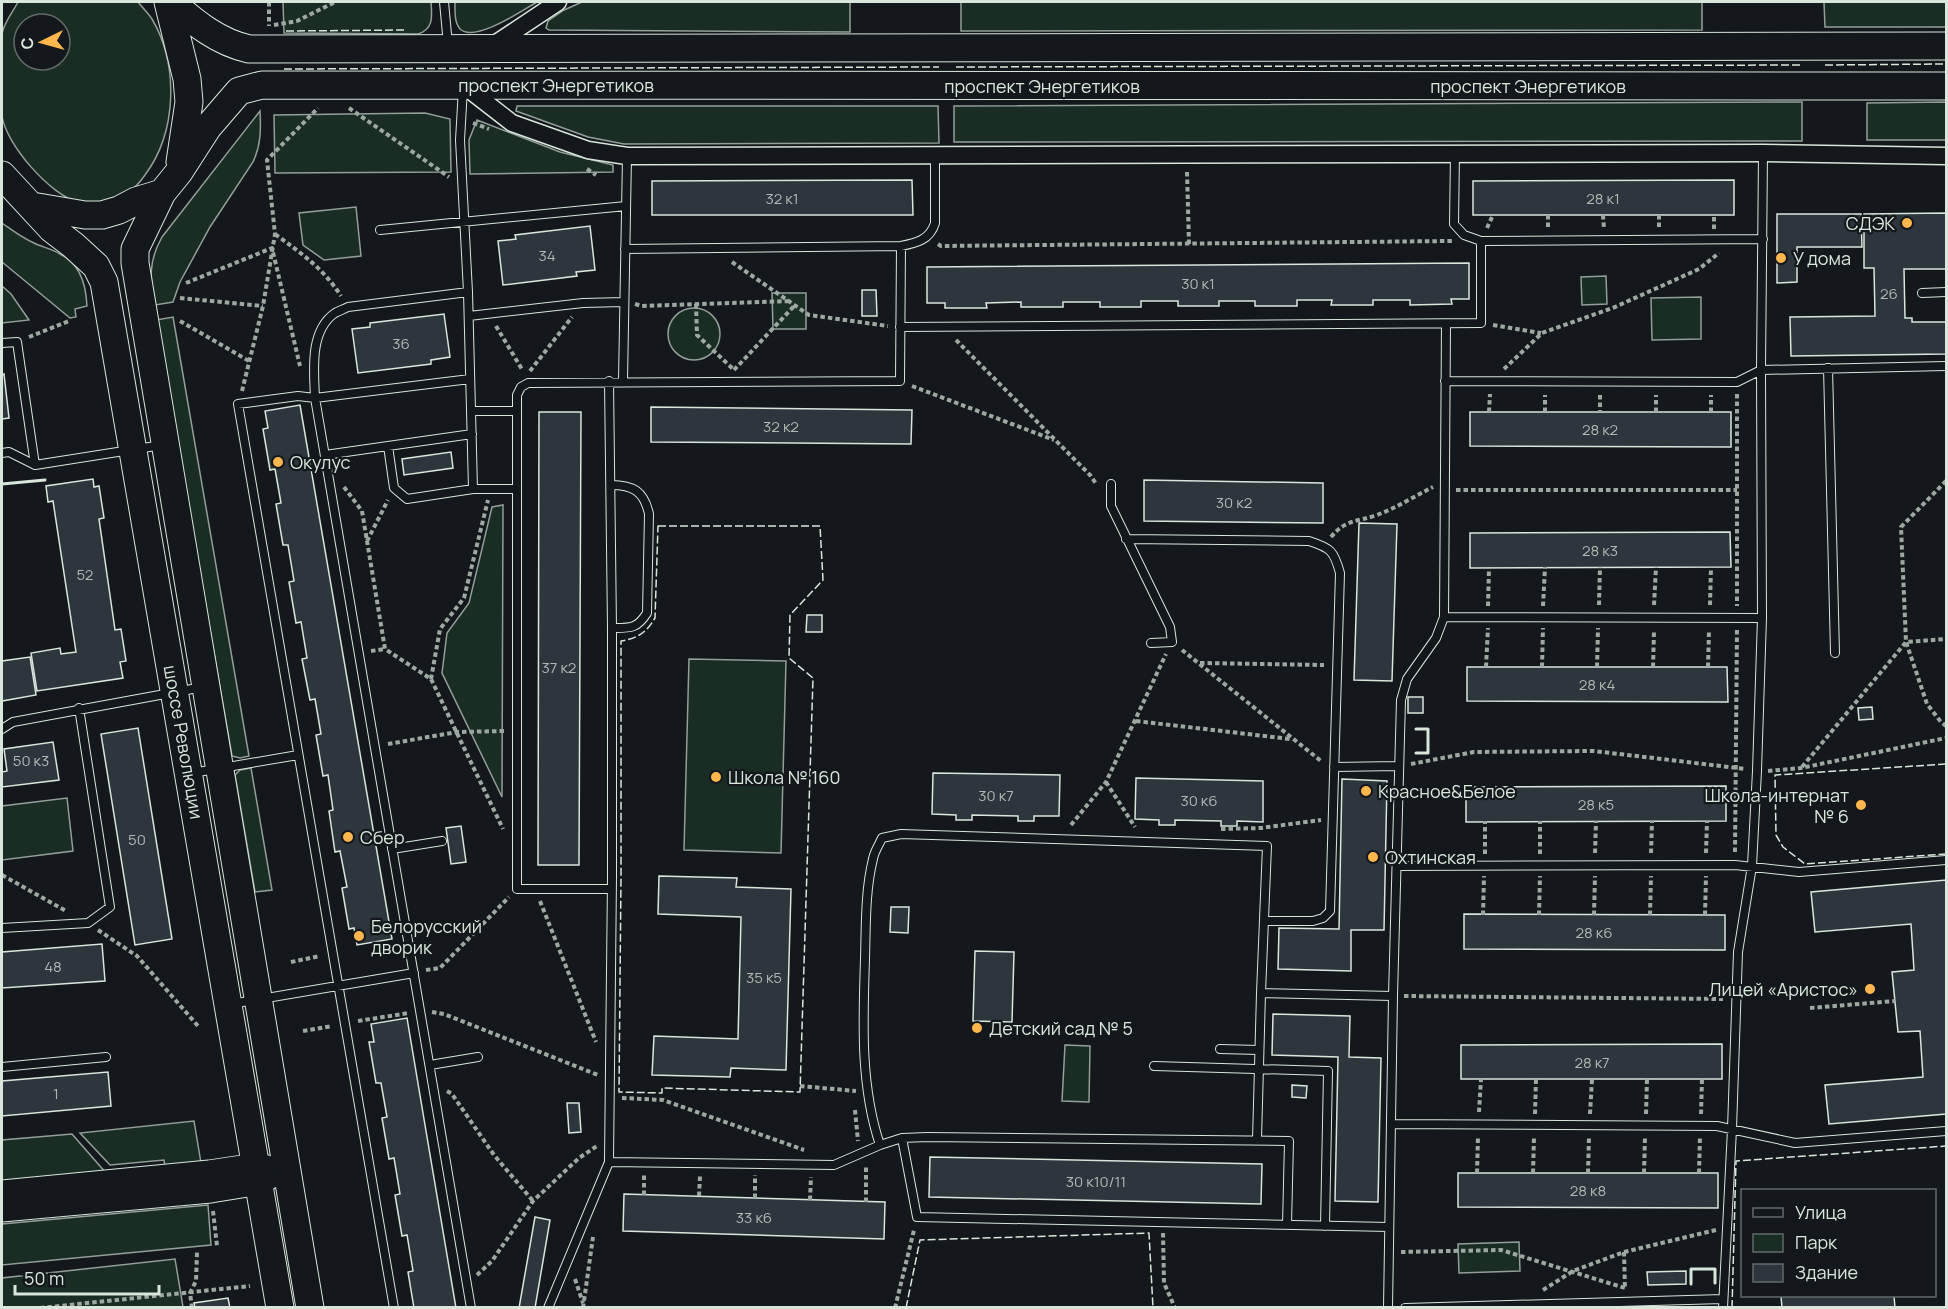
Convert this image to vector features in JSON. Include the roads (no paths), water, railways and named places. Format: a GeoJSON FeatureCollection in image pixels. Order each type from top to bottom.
{"type":"FeatureCollection","features":[{"type":"Feature","properties":{"kind":"main road","name":"проспект Энергетиков"},"geometry":{"type":"LineString","coordinates":[[169,2],[219,39],[249,49],[1947,46]]}},
{"type":"Feature","properties":{"kind":"main road","name":"шоссе Революции"},"geometry":{"type":"LineString","coordinates":[[169,2],[187,79],[189,102],[178,172],[162,193],[135,249],[135,263],[310,1308]]}},
{"type":"Feature","properties":{"kind":"main road","name":"проспект Энергетиков"},"geometry":{"type":"LineString","coordinates":[[178,172],[208,127],[238,90],[262,85],[1947,86]]}},
{"type":"Feature","properties":{"kind":"main road","name":"шоссе Революции"},"geometry":{"type":"LineString","coordinates":[[2,175],[52,229],[73,244],[96,266],[104,282],[280,1308]]}},
{"type":"Feature","properties":{"kind":"main road"},"geometry":{"type":"LineString","coordinates":[[32,206],[85,215],[102,215],[162,193]]}},
{"type":"Feature","properties":{"kind":"street"},"geometry":{"type":"LineString","coordinates":[[489,48],[558,2]]}},
{"type":"Feature","properties":{"kind":"street"},"geometry":{"type":"LineString","coordinates":[[463,85],[512,123],[588,150],[627,156],[1455,153],[1762,153],[1947,156]]}},
{"type":"Feature","properties":{"kind":"street"},"geometry":{"type":"LineString","coordinates":[[2,1191],[209,1171],[258,1174],[286,1170]]}},
{"type":"Feature","properties":{"kind":"street"},"geometry":{"type":"LineString","coordinates":[[2,1211],[211,1192],[258,1174]]}},
{"type":"Feature","properties":{"kind":"lane"},"geometry":{"type":"LineString","coordinates":[[444,2],[448,48]]}},
{"type":"Feature","properties":{"kind":"lane"},"geometry":{"type":"LineString","coordinates":[[463,85],[460,140],[469,316],[473,489]]}},
{"type":"Feature","properties":{"kind":"lane"},"geometry":{"type":"LineString","coordinates":[[1455,153],[1454,224],[1464,235],[1481,241],[1763,239]]}},
{"type":"Feature","properties":{"kind":"lane"},"geometry":{"type":"LineString","coordinates":[[1405,1308],[1626,1302],[1723,1303],[1738,952],[1752,866],[1757,771],[1762,618],[1762,153]]}},
{"type":"Feature","properties":{"kind":"lane"},"geometry":{"type":"LineString","coordinates":[[623,381],[627,156]]}},
{"type":"Feature","properties":{"kind":"lane"},"geometry":{"type":"LineString","coordinates":[[625,249],[901,246],[917,243],[933,231],[935,223],[935,156]]}},
{"type":"Feature","properties":{"kind":"lane"},"geometry":{"type":"LineString","coordinates":[[380,230],[626,206]]}},
{"type":"Feature","properties":{"kind":"lane"},"geometry":{"type":"LineString","coordinates":[[900,327],[1481,323],[1481,241]]}},
{"type":"Feature","properties":{"kind":"lane"},"geometry":{"type":"LineString","coordinates":[[612,889],[517,889],[517,395],[521,387],[528,383],[900,381],[901,246]]}},
{"type":"Feature","properties":{"kind":"lane"},"geometry":{"type":"LineString","coordinates":[[468,292],[348,307],[334,314],[324,326],[316,344],[314,367],[315,398],[471,1308]]}},
{"type":"Feature","properties":{"kind":"lane"},"geometry":{"type":"LineString","coordinates":[[1922,292],[1947,292]]}},
{"type":"Feature","properties":{"kind":"lane"},"geometry":{"type":"LineString","coordinates":[[469,316],[583,303],[624,302]]}},
{"type":"Feature","properties":{"kind":"lane"},"geometry":{"type":"LineString","coordinates":[[1388,1308],[1401,700],[1407,679],[1436,638],[1444,617],[1446,324]]}},
{"type":"Feature","properties":{"kind":"lane"},"geometry":{"type":"LineString","coordinates":[[2,344],[17,342],[35,465]]}},
{"type":"Feature","properties":{"kind":"lane"},"geometry":{"type":"LineString","coordinates":[[1445,381],[1737,382],[1761,370],[1947,366]]}},
{"type":"Feature","properties":{"kind":"lane"},"geometry":{"type":"LineString","coordinates":[[1828,368],[1835,653]]}},
{"type":"Feature","properties":{"kind":"lane"},"geometry":{"type":"LineString","coordinates":[[394,1308],[238,404],[298,396],[315,398],[470,379]]}},
{"type":"Feature","properties":{"kind":"lane"},"geometry":{"type":"LineString","coordinates":[[548,1308],[609,1162],[612,628],[609,381]]}},
{"type":"Feature","properties":{"kind":"lane"},"geometry":{"type":"LineString","coordinates":[[471,411],[517,411]]}},
{"type":"Feature","properties":{"kind":"lane"},"geometry":{"type":"LineString","coordinates":[[325,455],[472,434]]}},
{"type":"Feature","properties":{"kind":"lane"},"geometry":{"type":"LineString","coordinates":[[2,453],[9,452],[35,465],[164,445]]}},
{"type":"Feature","properties":{"kind":"lane"},"geometry":{"type":"LineString","coordinates":[[388,446],[394,488],[407,499],[473,489],[517,489]]}},
{"type":"Feature","properties":{"kind":"lane"},"geometry":{"type":"LineString","coordinates":[[1111,484],[1111,506],[1170,627],[1172,642],[1151,643]]}},
{"type":"Feature","properties":{"kind":"lane"},"geometry":{"type":"LineString","coordinates":[[611,485],[625,485],[635,489],[647,504],[649,514],[647,613],[641,622],[631,627],[612,628]]}},
{"type":"Feature","properties":{"kind":"lane"},"geometry":{"type":"LineString","coordinates":[[1126,539],[1309,541],[1324,546],[1335,555],[1340,573],[1330,910],[1323,918],[1313,921],[1264,921]]}},
{"type":"Feature","properties":{"kind":"lane"},"geometry":{"type":"LineString","coordinates":[[1444,617],[1762,618]]}},
{"type":"Feature","properties":{"kind":"lane"},"geometry":{"type":"LineString","coordinates":[[2,729],[13,722],[79,708],[205,687]]}},
{"type":"Feature","properties":{"kind":"lane"},"geometry":{"type":"LineString","coordinates":[[2,928],[88,923],[110,907],[79,708]]}},
{"type":"Feature","properties":{"kind":"lane"},"geometry":{"type":"LineString","coordinates":[[189,774],[298,755]]}},
{"type":"Feature","properties":{"kind":"lane"},"geometry":{"type":"LineString","coordinates":[[1334,767],[1398,766]]}},
{"type":"Feature","properties":{"kind":"lane"},"geometry":{"type":"LineString","coordinates":[[880,1145],[873,1127],[867,1089],[863,1032],[866,913],[873,857],[882,838],[901,834],[1267,846],[1257,1140]]}},
{"type":"Feature","properties":{"kind":"lane"},"geometry":{"type":"LineString","coordinates":[[392,849],[442,841]]}},
{"type":"Feature","properties":{"kind":"lane"},"geometry":{"type":"LineString","coordinates":[[1396,866],[1752,866],[1799,872],[1947,860]]}},
{"type":"Feature","properties":{"kind":"lane"},"geometry":{"type":"LineString","coordinates":[[229,1004],[414,972]]}},
{"type":"Feature","properties":{"kind":"lane"},"geometry":{"type":"LineString","coordinates":[[1262,993],[1393,996]]}},
{"type":"Feature","properties":{"kind":"lane"},"geometry":{"type":"LineString","coordinates":[[1220,1049],[1259,1050]]}},
{"type":"Feature","properties":{"kind":"lane"},"geometry":{"type":"LineString","coordinates":[[2,1067],[106,1057]]}},
{"type":"Feature","properties":{"kind":"lane"},"geometry":{"type":"LineString","coordinates":[[430,1065],[478,1057]]}},
{"type":"Feature","properties":{"kind":"lane"},"geometry":{"type":"LineString","coordinates":[[1154,1066],[1328,1071],[1325,1226]]}},
{"type":"Feature","properties":{"kind":"lane"},"geometry":{"type":"LineString","coordinates":[[1391,1124],[1717,1126],[1794,1143],[1947,1131]]}},
{"type":"Feature","properties":{"kind":"lane"},"geometry":{"type":"LineString","coordinates":[[609,1162],[834,1165],[902,1138],[927,1137],[1289,1141],[1287,1225]]}},
{"type":"Feature","properties":{"kind":"lane"},"geometry":{"type":"LineString","coordinates":[[902,1138],[917,1217],[1389,1227]]}},
{"type":"Feature","properties":{"kind":"place","name":"СДЭК"},"geometry":{"type":"Point","coordinates":[1907,223]}},
{"type":"Feature","properties":{"kind":"place","name":"У дома"},"geometry":{"type":"Point","coordinates":[1781,258]}},
{"type":"Feature","properties":{"kind":"place","name":"Окулус"},"geometry":{"type":"Point","coordinates":[278,462]}},
{"type":"Feature","properties":{"kind":"place","name":"Школа № 160"},"geometry":{"type":"Point","coordinates":[716,777]}},
{"type":"Feature","properties":{"kind":"place","name":"Красное&Белое"},"geometry":{"type":"Point","coordinates":[1366,791]}},
{"type":"Feature","properties":{"kind":"place","name":"Школа-интернат № 6"},"geometry":{"type":"Point","coordinates":[1861,805]}},
{"type":"Feature","properties":{"kind":"place","name":"Сбер"},"geometry":{"type":"Point","coordinates":[348,837]}},
{"type":"Feature","properties":{"kind":"place","name":"Охтинская"},"geometry":{"type":"Point","coordinates":[1373,857]}},
{"type":"Feature","properties":{"kind":"place","name":"Белорусский дворик"},"geometry":{"type":"Point","coordinates":[359,936]}},
{"type":"Feature","properties":{"kind":"place","name":"Лицей «Аристос»"},"geometry":{"type":"Point","coordinates":[1870,989]}},
{"type":"Feature","properties":{"kind":"place","name":"Детский сад № 5"},"geometry":{"type":"Point","coordinates":[977,1028]}}]}
